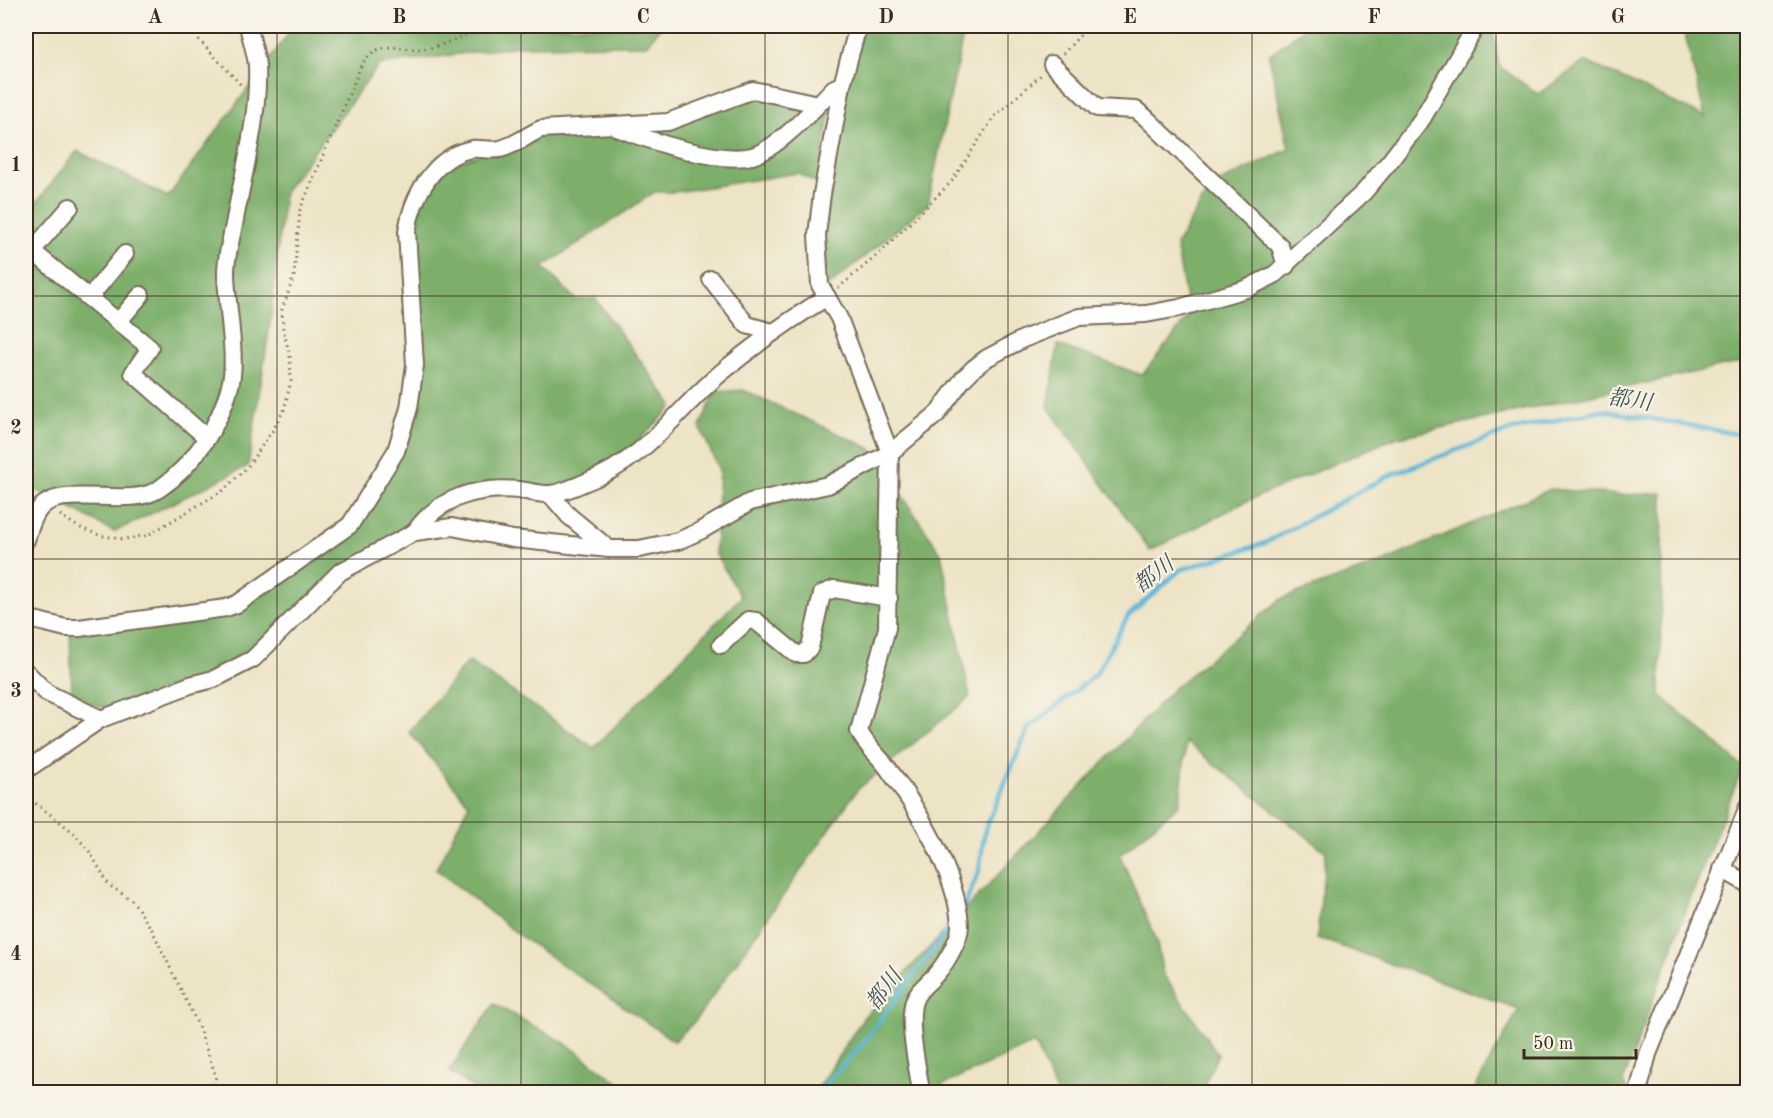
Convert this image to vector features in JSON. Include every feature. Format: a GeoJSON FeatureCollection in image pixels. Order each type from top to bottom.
{"type":"FeatureCollection","features":[{"type":"Feature","properties":{"kind":"street"},"geometry":{"type":"LineString","coordinates":[[26,540],[45,505],[68,497],[123,499],[139,497],[158,490],[180,471],[207,438],[223,407],[231,383],[226,271],[252,127],[257,65],[248,26]]}},
{"type":"Feature","properties":{"kind":"street"},"geometry":{"type":"LineString","coordinates":[[858,26],[842,85],[822,194],[817,235],[820,285],[839,318],[890,453],[887,496],[889,598],[887,628],[859,731],[888,768],[928,831],[950,881],[960,926],[953,945],[938,972],[921,988],[914,1001],[912,1016],[921,1092]]}},
{"type":"Feature","properties":{"kind":"street"},"geometry":{"type":"LineString","coordinates":[[26,770],[101,719],[190,685],[214,680],[252,659],[340,572],[415,532],[452,527],[513,539],[609,549],[639,549],[678,541],[750,502],[821,488],[890,453],[937,414],[963,379],[974,369],[987,358],[1023,339],[1079,317],[1146,314],[1190,305],[1246,288],[1286,266],[1364,192],[1422,119],[1476,26]]}},
{"type":"Feature","properties":{"kind":"street"},"geometry":{"type":"LineString","coordinates":[[1052,64],[1097,108],[1136,110],[1145,117],[1280,246],[1286,266]]}},
{"type":"Feature","properties":{"kind":"street"},"geometry":{"type":"LineString","coordinates":[[609,125],[670,148],[754,155],[789,132],[834,88],[842,85]]}},
{"type":"Feature","properties":{"kind":"street"},"geometry":{"type":"LineString","coordinates":[[26,618],[66,628],[79,628],[226,608],[237,603],[350,525],[396,451],[409,408],[415,345],[407,232],[410,215],[422,189],[440,166],[456,155],[472,149],[499,149],[525,140],[541,129],[668,122],[753,90],[818,104]]}},
{"type":"Feature","properties":{"kind":"street"},"geometry":{"type":"LineString","coordinates":[[70,207],[29,248],[150,348],[133,373],[207,438]]}},
{"type":"Feature","properties":{"kind":"street"},"geometry":{"type":"LineString","coordinates":[[89,298],[125,254]]}},
{"type":"Feature","properties":{"kind":"street"},"geometry":{"type":"LineString","coordinates":[[711,279],[747,325],[772,332]]}},
{"type":"Feature","properties":{"kind":"street"},"geometry":{"type":"LineString","coordinates":[[118,322],[141,295]]}},
{"type":"Feature","properties":{"kind":"street"},"geometry":{"type":"LineString","coordinates":[[415,532],[426,515],[446,502],[470,493],[494,488],[550,494],[620,467],[660,435],[715,379],[772,332],[827,297]]}},
{"type":"Feature","properties":{"kind":"street"},"geometry":{"type":"LineString","coordinates":[[550,494],[569,516],[609,549]]}},
{"type":"Feature","properties":{"kind":"street"},"geometry":{"type":"LineString","coordinates":[[721,645],[748,620],[756,621],[796,654],[804,654],[810,647],[822,594],[834,589],[889,598]]}},
{"type":"Feature","properties":{"kind":"street"},"geometry":{"type":"LineString","coordinates":[[26,672],[47,693],[101,719]]}},
{"type":"Feature","properties":{"kind":"street"},"geometry":{"type":"LineString","coordinates":[[1638,1092],[1648,1054],[1748,807]]}},
{"type":"Feature","properties":{"kind":"street"},"geometry":{"type":"LineString","coordinates":[[1722,869],[1748,884]]}},
{"type":"Feature","properties":{"kind":"path"},"geometry":{"type":"LineString","coordinates":[[186,26],[254,100]]}},
{"type":"Feature","properties":{"kind":"path"},"geometry":{"type":"LineString","coordinates":[[45,505],[78,526],[102,536],[126,539],[148,535],[224,490],[248,465],[284,410],[291,381],[290,356],[283,328],[282,310],[294,276],[300,210],[361,66],[369,53],[377,49],[427,48],[486,26]]}},
{"type":"Feature","properties":{"kind":"path"},"geometry":{"type":"LineString","coordinates":[[534,26],[646,31],[674,26]]}},
{"type":"Feature","properties":{"kind":"path"},"geometry":{"type":"LineString","coordinates":[[827,297],[881,252],[952,181],[994,117],[1084,31],[1096,26]]}},
{"type":"Feature","properties":{"kind":"path"},"geometry":{"type":"LineString","coordinates":[[26,796],[73,832],[89,851],[109,885],[133,901],[152,930],[197,1023],[216,1076],[213,1088],[203,1092]]}},
{"type":"Feature","properties":{"kind":"green space"},"geometry":{"type":"Polygon","coordinates":[[[294,26],[661,26],[647,45],[519,46],[379,65],[284,192],[270,324],[248,466],[114,532],[26,484],[26,216],[77,151],[168,197],[294,26]]]}},
{"type":"Feature","properties":{"kind":"green space"},"geometry":{"type":"Polygon","coordinates":[[[863,26],[965,26],[928,204],[829,286],[822,249],[840,115],[863,26]]]}},
{"type":"Feature","properties":{"kind":"green space"},"geometry":{"type":"Polygon","coordinates":[[[1308,26],[1492,26],[1499,66],[1538,94],[1585,61],[1705,117],[1683,26],[1747,26],[1747,361],[1395,438],[1247,501],[1150,551],[1048,407],[1058,345],[1142,375],[1189,316],[1176,245],[1211,186],[1289,149],[1269,55],[1308,26]]]}},
{"type":"Feature","properties":{"kind":"green space"},"geometry":{"type":"Polygon","coordinates":[[[759,95],[833,96],[818,184],[798,173],[676,192],[655,192],[543,267],[576,300],[595,298],[673,406],[616,464],[582,479],[544,488],[493,482],[387,548],[246,661],[108,709],[72,699],[70,634],[234,610],[353,527],[410,422],[412,227],[419,204],[448,165],[540,134],[606,129],[759,95]]]}},
{"type":"Feature","properties":{"kind":"green space"},"geometry":{"type":"Polygon","coordinates":[[[743,390],[870,448],[941,553],[970,697],[857,790],[696,1020],[674,1041],[520,936],[436,869],[469,804],[409,732],[468,661],[594,748],[741,597],[715,553],[719,470],[700,427],[715,392],[743,390]]]}},
{"type":"Feature","properties":{"kind":"green space"},"geometry":{"type":"Polygon","coordinates":[[[1551,489],[1623,495],[1663,493],[1660,695],[1743,767],[1689,902],[1623,1082],[1628,1092],[1473,1092],[1519,1009],[1317,938],[1326,852],[1186,742],[1180,804],[1120,855],[1156,939],[1163,974],[1218,1054],[1201,1092],[1056,1092],[1034,1043],[928,1092],[815,1092],[864,1017],[1173,689],[1281,599],[1385,561],[1551,489]]]}},
{"type":"Feature","properties":{"kind":"green space"},"geometry":{"type":"Polygon","coordinates":[[[494,1004],[568,1045],[631,1092],[479,1092],[449,1071],[494,1004]]]}},
{"type":"Feature","properties":{"kind":"waterway","name":"都川"},"geometry":{"type":"LineString","coordinates":[[963,909],[979,871],[985,830],[1028,729],[1096,674],[1128,616],[1180,570],[1265,543],[1388,476],[1508,431],[1601,410],[1748,436]]}},
{"type":"Feature","properties":{"kind":"waterway","name":"都川"},"geometry":{"type":"LineString","coordinates":[[818,1092],[863,1043],[955,920]]}}]}
